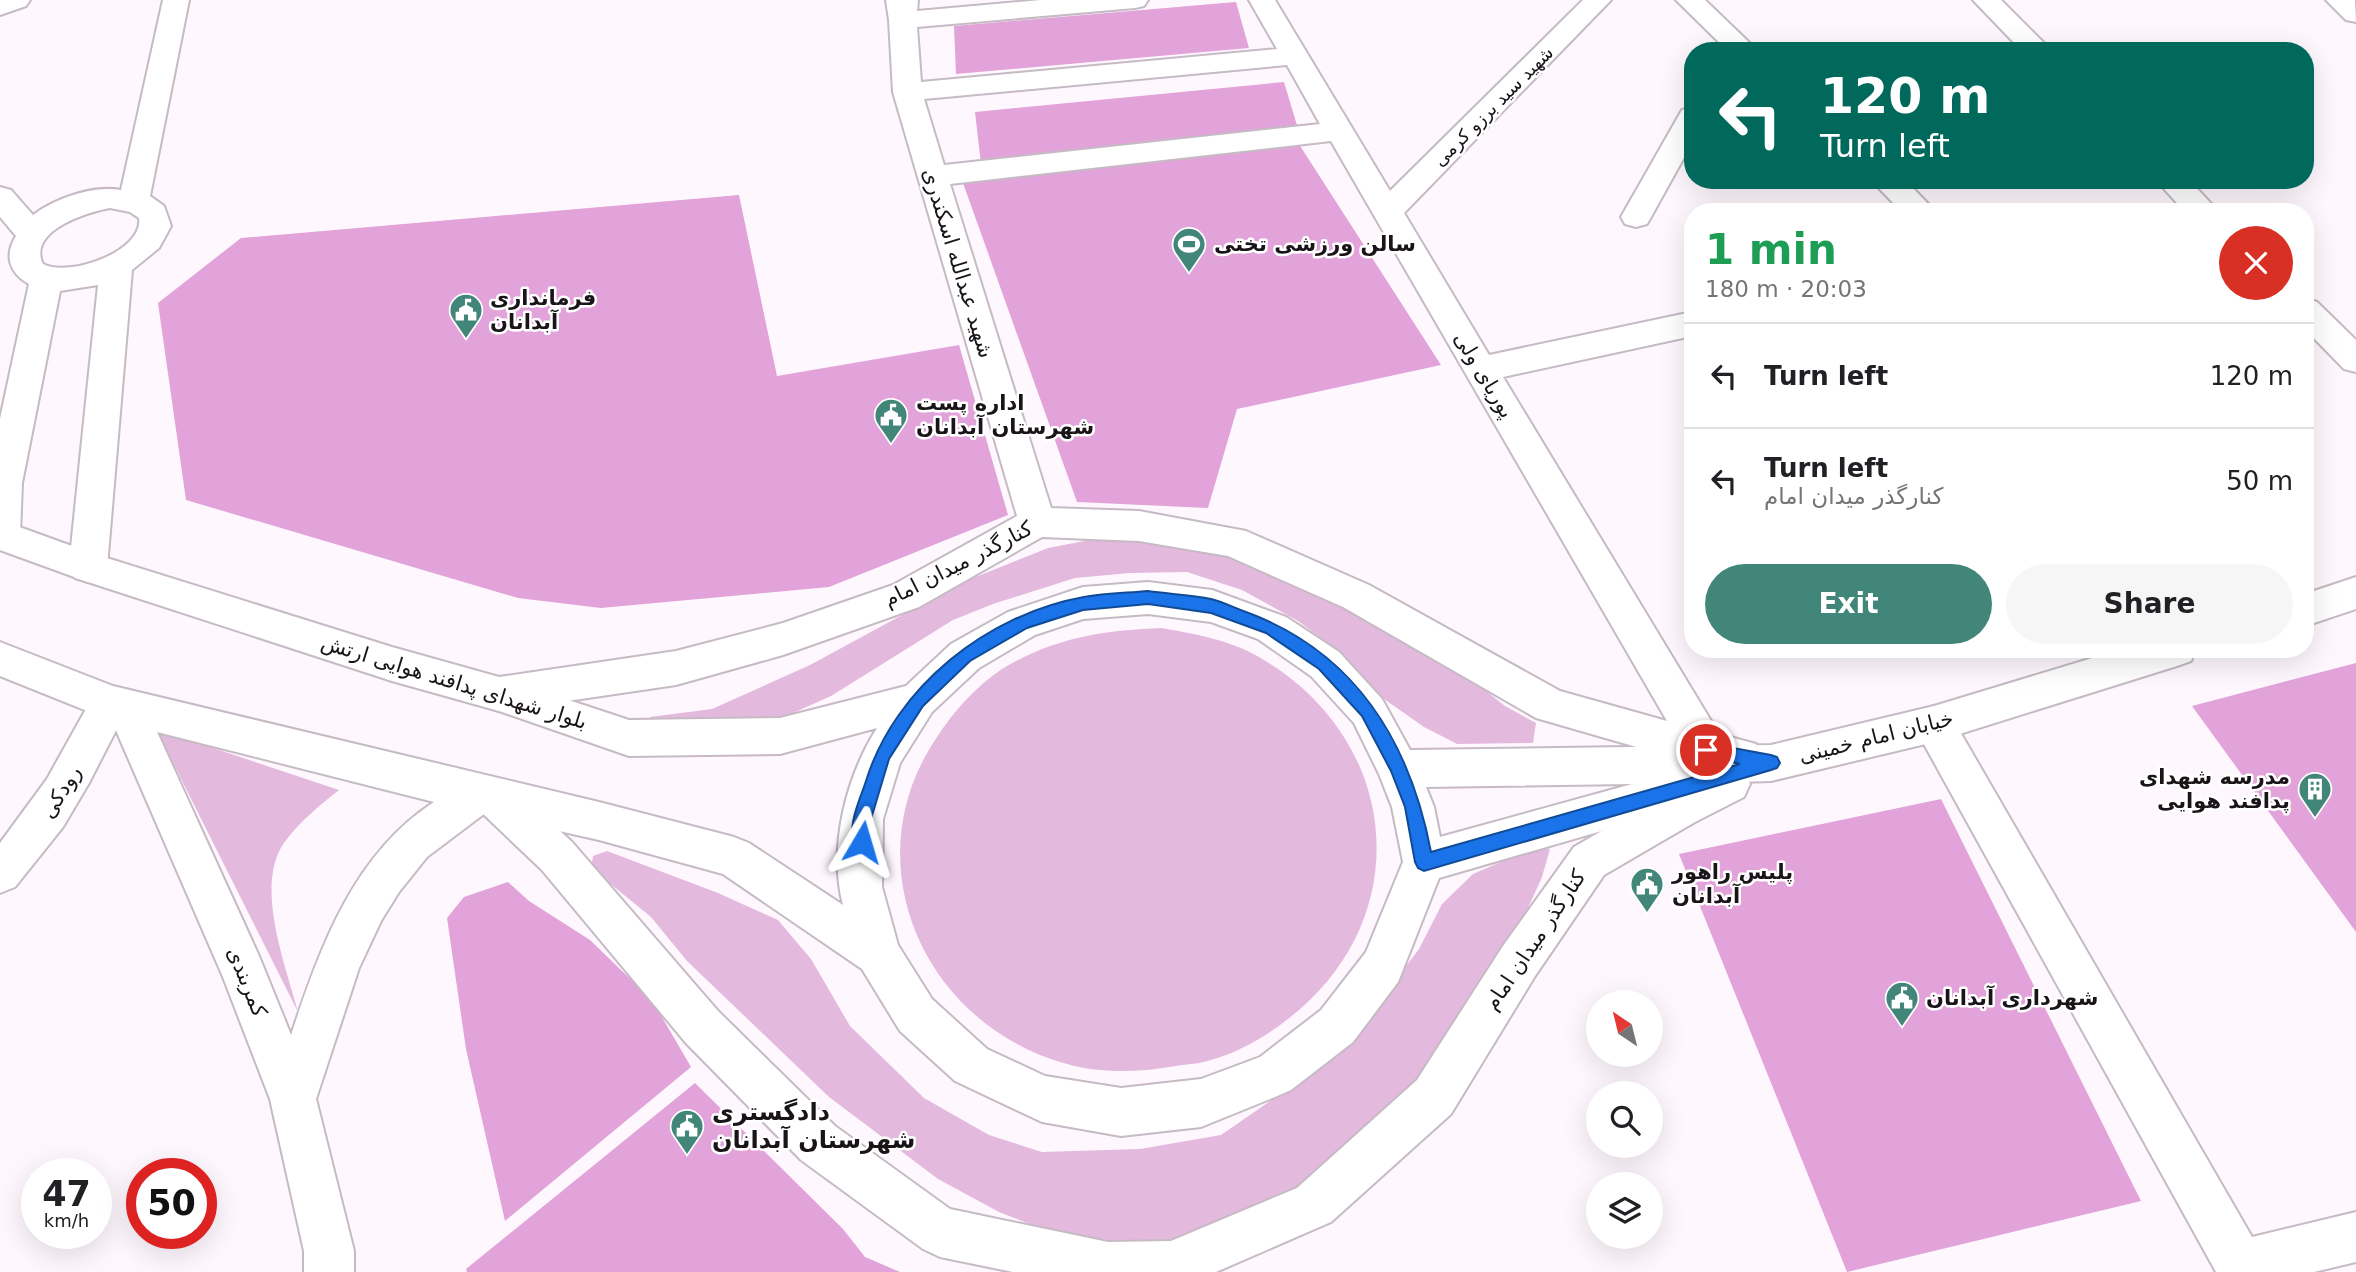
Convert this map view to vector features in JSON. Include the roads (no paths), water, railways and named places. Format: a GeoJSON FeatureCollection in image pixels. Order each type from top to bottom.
{"type":"FeatureCollection","features":[{"type":"Feature","properties":{"kind":"main road"},"geometry":{"type":"LineString","coordinates":[[0,7],[17,0]]}},
{"type":"Feature","properties":{"kind":"main road"},"geometry":{"type":"LineString","coordinates":[[134,201],[176,0]]}},
{"type":"Feature","properties":{"kind":"main road"},"geometry":{"type":"LineString","coordinates":[[902,7],[1135,0]]}},
{"type":"Feature","properties":{"kind":"main road","name":"پوریای ولی"},"geometry":{"type":"LineString","coordinates":[[1262,0],[1706,750]]}},
{"type":"Feature","properties":{"kind":"main road","name":"شهید سید برزو کرمی"},"geometry":{"type":"LineString","coordinates":[[1387,212],[1598,0]]}},
{"type":"Feature","properties":{"kind":"main road"},"geometry":{"type":"LineString","coordinates":[[1689,0],[1730,42]]}},
{"type":"Feature","properties":{"kind":"main road"},"geometry":{"type":"LineString","coordinates":[[1986,0],[2029,42]]}},
{"type":"Feature","properties":{"kind":"main road"},"geometry":{"type":"LineString","coordinates":[[2339,0],[2356,14]]}},
{"type":"Feature","properties":{"kind":"main road","name":"شهید عبدالله اسکندری"},"geometry":{"type":"LineString","coordinates":[[902,7],[907,92],[1037,522]]}},
{"type":"Feature","properties":{"kind":"main road"},"geometry":{"type":"LineString","coordinates":[[907,92],[1295,57]]}},
{"type":"Feature","properties":{"kind":"main road"},"geometry":{"type":"LineString","coordinates":[[931,176],[1339,131]]}},
{"type":"Feature","properties":{"kind":"main road"},"geometry":{"type":"LineString","coordinates":[[1636,217],[1684,131]]}},
{"type":"Feature","properties":{"kind":"main road"},"geometry":{"type":"LineString","coordinates":[[1896,189],[1911,203]]}},
{"type":"Feature","properties":{"kind":"main road"},"geometry":{"type":"LineString","coordinates":[[2180,189],[2195,203]]}},
{"type":"Feature","properties":{"kind":"main road"},"geometry":{"type":"LineString","coordinates":[[0,197],[32,234]]}},
{"type":"Feature","properties":{"kind":"main road"},"geometry":{"type":"LineString","coordinates":[[110,198],[134,201],[145,204],[154,214],[155,227],[149,241],[135,255],[116,267],[79,280],[46,279],[31,273],[23,262],[24,248],[32,234],[46,221],[66,209],[88,201],[110,198]]}},
{"type":"Feature","properties":{"kind":"main road"},"geometry":{"type":"LineString","coordinates":[[88,567],[116,267]]}},
{"type":"Feature","properties":{"kind":"main road"},"geometry":{"type":"LineString","coordinates":[[1,536],[4,484],[46,279]]}},
{"type":"Feature","properties":{"kind":"main road"},"geometry":{"type":"LineString","coordinates":[[2314,319],[2356,360]]}},
{"type":"Feature","properties":{"kind":"main road"},"geometry":{"type":"LineString","coordinates":[[1480,369],[1684,326]]}},
{"type":"Feature","properties":{"kind":"main road","name":"کنارگذر میدان امام"},"geometry":{"type":"LineString","coordinates":[[499,694],[676,668],[783,639],[906,596],[1037,522],[1139,526],[1233,542],[1356,596],[1550,706],[1706,750],[1771,763]]}},
{"type":"Feature","properties":{"kind":"main road","name":"بلوار شهدای پدافند هوایی ارتش"},"geometry":{"type":"LineString","coordinates":[[1,536],[88,567],[392,664],[499,694],[629,738],[780,736],[918,701]]}},
{"type":"Feature","properties":{"kind":"main road"},"geometry":{"type":"LineString","coordinates":[[2314,607],[2356,593]]}},
{"type":"Feature","properties":{"kind":"main road"},"geometry":{"type":"LineString","coordinates":[[1148,598],[1212,606],[1272,628],[1325,664],[1368,711],[1398,769],[1413,807],[1424,862],[1381,967],[1337,1026],[1275,1074],[1201,1103],[1121,1112],[1042,1099],[971,1066],[916,1015],[878,954],[860,887],[862,819],[882,757],[918,701],[965,656],[1021,623],[1083,603],[1148,598]]}},
{"type":"Feature","properties":{"kind":"main road","name":"خیابان امام خمینی"},"geometry":{"type":"LineString","coordinates":[[1398,769],[1771,763],[1934,724],[2148,658]]}},
{"type":"Feature","properties":{"kind":"main road"},"geometry":{"type":"LineString","coordinates":[[0,659],[118,704],[487,796],[599,821],[734,857],[878,954]]}},
{"type":"Feature","properties":{"kind":"main road","name":"رودکی"},"geometry":{"type":"LineString","coordinates":[[0,873],[23,849],[66,788],[118,704]]}},
{"type":"Feature","properties":{"kind":"main road","name":"کمربندی"},"geometry":{"type":"LineString","coordinates":[[118,704],[218,912],[293,1098],[329,1251],[328,1272]]}},
{"type":"Feature","properties":{"kind":"main road"},"geometry":{"type":"LineString","coordinates":[[1934,724],[2242,1268],[2356,1237]]}},
{"type":"Feature","properties":{"kind":"main road"},"geometry":{"type":"LineString","coordinates":[[1424,862],[1771,763]]}},
{"type":"Feature","properties":{"kind":"main road","name":"کنارگذر میدان امام"},"geometry":{"type":"LineString","coordinates":[[487,796],[556,856],[702,1027],[818,1143],[940,1232],[1108,1270],[1171,1266],[1314,1205],[1434,1097],[1519,961],[1589,861],[1681,808],[1771,763]]}},
{"type":"Feature","properties":{"kind":"main road"},"geometry":{"type":"LineString","coordinates":[[293,1098],[334,975],[368,902],[407,848],[487,796]]}},
{"type":"Feature","properties":{"kind":"place","name":"سالن ورزشی تختی"},"geometry":{"type":"Point","coordinates":[1189,274]}},
{"type":"Feature","properties":{"kind":"place","name":"فرمانداری آبدانان"},"geometry":{"type":"Point","coordinates":[466,340]}},
{"type":"Feature","properties":{"kind":"place","name":"اداره پست شهرستان آبدانان"},"geometry":{"type":"Point","coordinates":[891,445]}},
{"type":"Feature","properties":{"kind":"place","name":"مدرسه شهدای پدافند هوایی"},"geometry":{"type":"Point","coordinates":[2315,819]}},
{"type":"Feature","properties":{"kind":"place","name":"پلیس راهور آبدانان"},"geometry":{"type":"Point","coordinates":[1647,914]}},
{"type":"Feature","properties":{"kind":"place","name":"شهرداری آبدانان"},"geometry":{"type":"Point","coordinates":[1902,1028]}},
{"type":"Feature","properties":{"kind":"place","name":"دادگستری شهرستان آبدانان"},"geometry":{"type":"Point","coordinates":[687,1156]}}]}
